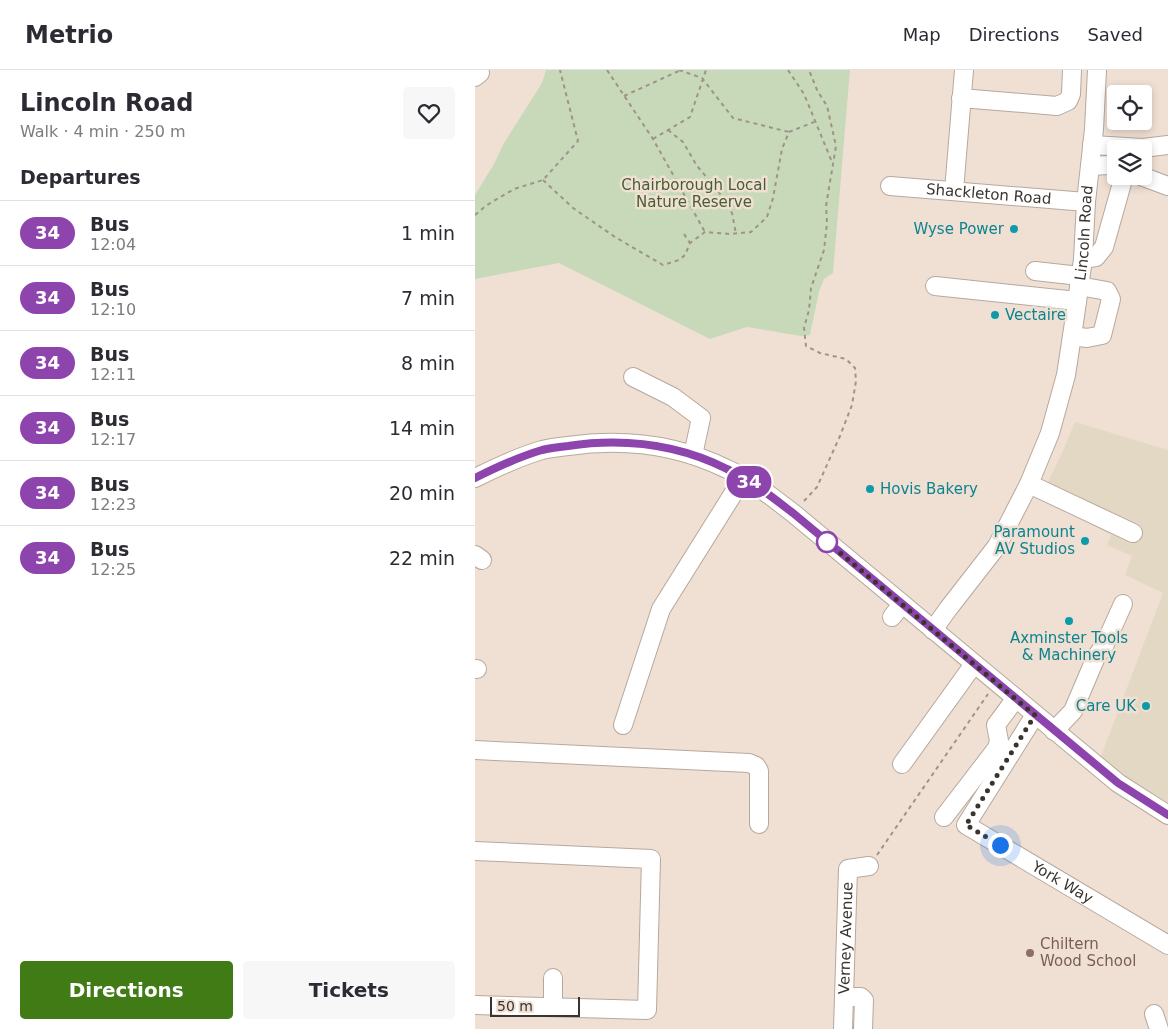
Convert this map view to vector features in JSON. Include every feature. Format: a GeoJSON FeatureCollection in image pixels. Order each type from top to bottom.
{"type":"FeatureCollection","features":[{"type":"Feature","properties":{"kind":"street"},"geometry":{"type":"LineString","coordinates":[[954,191],[963,70]]}},
{"type":"Feature","properties":{"kind":"street"},"geometry":{"type":"LineString","coordinates":[[961,98],[1057,106],[1068,101],[1071,94],[1072,70]]}},
{"type":"Feature","properties":{"kind":"street","name":"Lincoln Road"},"geometry":{"type":"LineString","coordinates":[[933,630],[947,609],[997,546],[1029,484],[1050,434],[1066,375],[1080,280],[1086,202],[1093,145],[1097,70]]}},
{"type":"Feature","properties":{"kind":"street"},"geometry":{"type":"LineString","coordinates":[[1093,145],[1143,148],[1168,145]]}},
{"type":"Feature","properties":{"kind":"street"},"geometry":{"type":"LineString","coordinates":[[1090,166],[1107,165]]}},
{"type":"Feature","properties":{"kind":"street"},"geometry":{"type":"LineString","coordinates":[[1152,180],[1168,186]]}},
{"type":"Feature","properties":{"kind":"street"},"geometry":{"type":"LineString","coordinates":[[1080,280],[1104,246],[1121,185]]}},
{"type":"Feature","properties":{"kind":"street","name":"Shackleton Road"},"geometry":{"type":"LineString","coordinates":[[890,186],[1086,202]]}},
{"type":"Feature","properties":{"kind":"street"},"geometry":{"type":"LineString","coordinates":[[1035,271],[1080,280],[1107,290],[1111,298],[1102,335],[1087,338],[1072,336]]}},
{"type":"Feature","properties":{"kind":"street"},"geometry":{"type":"LineString","coordinates":[[935,286],[1080,280]]}},
{"type":"Feature","properties":{"kind":"street"},"geometry":{"type":"LineString","coordinates":[[633,378],[673,397],[701,418],[693,455]]}},
{"type":"Feature","properties":{"kind":"street"},"geometry":{"type":"LineString","coordinates":[[475,478],[505,463],[543,450],[584,444],[618,442],[656,446],[693,455],[728,469],[761,489],[793,513],[897,611],[915,624],[933,630],[1118,783],[1163,812]]}},
{"type":"Feature","properties":{"kind":"street"},"geometry":{"type":"LineString","coordinates":[[623,725],[661,609],[743,478]]}},
{"type":"Feature","properties":{"kind":"street"},"geometry":{"type":"LineString","coordinates":[[1029,484],[1133,533]]}},
{"type":"Feature","properties":{"kind":"street"},"geometry":{"type":"LineString","coordinates":[[1054,730],[1073,711],[1096,657],[1105,644],[1123,604]]}},
{"type":"Feature","properties":{"kind":"street"},"geometry":{"type":"LineString","coordinates":[[902,764],[974,664]]}},
{"type":"Feature","properties":{"kind":"street"},"geometry":{"type":"LineString","coordinates":[[944,817],[997,748],[999,741],[996,725],[1015,698]]}},
{"type":"Feature","properties":{"kind":"street","name":"York Way"},"geometry":{"type":"LineString","coordinates":[[1035,715],[966,825],[1168,946]]}},
{"type":"Feature","properties":{"kind":"street"},"geometry":{"type":"LineString","coordinates":[[475,750],[749,763],[756,766],[759,771],[759,824]]}},
{"type":"Feature","properties":{"kind":"street"},"geometry":{"type":"LineString","coordinates":[[475,851],[651,860],[647,1010],[475,1005]]}},
{"type":"Feature","properties":{"kind":"street","name":"Verney Avenue"},"geometry":{"type":"LineString","coordinates":[[843,1029],[848,869],[869,866]]}},
{"type":"Feature","properties":{"kind":"street"},"geometry":{"type":"LineString","coordinates":[[553,978],[553,1007]]}},
{"type":"Feature","properties":{"kind":"street"},"geometry":{"type":"LineString","coordinates":[[844,997],[861,997],[864,1000],[863,1029]]}},
{"type":"Feature","properties":{"kind":"path"},"geometry":{"type":"LineString","coordinates":[[475,215],[514,189],[543,180],[578,141],[560,70]]}},
{"type":"Feature","properties":{"kind":"path"},"geometry":{"type":"LineString","coordinates":[[607,70],[653,140],[704,232]]}},
{"type":"Feature","properties":{"kind":"path"},"geometry":{"type":"LineString","coordinates":[[624,96],[680,70],[702,78],[733,118],[789,132],[814,122]]}},
{"type":"Feature","properties":{"kind":"path"},"geometry":{"type":"LineString","coordinates":[[653,140],[690,117],[706,70]]}},
{"type":"Feature","properties":{"kind":"path"},"geometry":{"type":"LineString","coordinates":[[788,70],[804,94],[832,162]]}},
{"type":"Feature","properties":{"kind":"path"},"geometry":{"type":"LineString","coordinates":[[793,513],[817,487],[852,405],[856,381],[855,368],[846,359],[820,353],[806,346],[804,328],[809,310],[811,288],[824,250],[827,223],[826,206],[836,146],[827,106],[817,90],[809,70]]}},
{"type":"Feature","properties":{"kind":"path"},"geometry":{"type":"LineString","coordinates":[[668,130],[683,142],[697,166],[717,189],[733,213],[736,234]]}},
{"type":"Feature","properties":{"kind":"path"},"geometry":{"type":"LineString","coordinates":[[543,180],[573,208],[615,237],[663,265],[679,260],[685,255],[690,243],[704,232],[736,234],[751,232],[767,217],[773,198],[782,149],[789,132]]}},
{"type":"Feature","properties":{"kind":"path"},"geometry":{"type":"LineString","coordinates":[[685,234],[690,243]]}},
{"type":"Feature","properties":{"kind":"path"},"geometry":{"type":"LineString","coordinates":[[869,866],[996,682]]}},
{"type":"Feature","properties":{"kind":"shaded area"},"geometry":{"type":"Polygon","coordinates":[[[1075,422],[1168,450],[1168,804],[1100,759],[1163,593],[1125,575],[1132,556],[1107,545],[1111,535],[1040,498],[1075,422]]]}},
{"type":"Feature","properties":{"kind":"green space","name":"Chairborough Local Nature Reserve"},"geometry":{"type":"Polygon","coordinates":[[[546,70],[850,70],[833,273],[824,279],[819,292],[810,335],[801,336],[747,327],[710,339],[559,263],[475,279],[475,195],[504,143],[542,83],[546,70]]]}},
{"type":"Feature","properties":{"kind":"bus line","name":"34"},"geometry":{"type":"LineString","coordinates":[[475,478],[505,463],[543,450],[584,444],[618,442],[656,446],[693,455],[728,469],[761,489],[793,513],[1118,783],[1168,815]]}},
{"type":"Feature","properties":{"kind":"place","name":"Wyse Power"},"geometry":{"type":"Point","coordinates":[1014,229]}},
{"type":"Feature","properties":{"kind":"place","name":"Vectaire"},"geometry":{"type":"Point","coordinates":[995,315]}},
{"type":"Feature","properties":{"kind":"place","name":"Hovis Bakery"},"geometry":{"type":"Point","coordinates":[870,489]}},
{"type":"Feature","properties":{"kind":"place","name":"Paramount AV Studios"},"geometry":{"type":"Point","coordinates":[1085,541]}},
{"type":"Feature","properties":{"kind":"place","name":"Axminster Tools & Machinery"},"geometry":{"type":"Point","coordinates":[1069,621]}},
{"type":"Feature","properties":{"kind":"place","name":"Care UK"},"geometry":{"type":"Point","coordinates":[1146,706]}},
{"type":"Feature","properties":{"kind":"place","name":"Chiltern Wood School"},"geometry":{"type":"Point","coordinates":[1030,953]}},
{"type":"Feature","properties":{"kind":"route"},"geometry":{"type":"LineString","coordinates":[[827,542],[1035,715],[966,825],[1000,845]]}}]}
